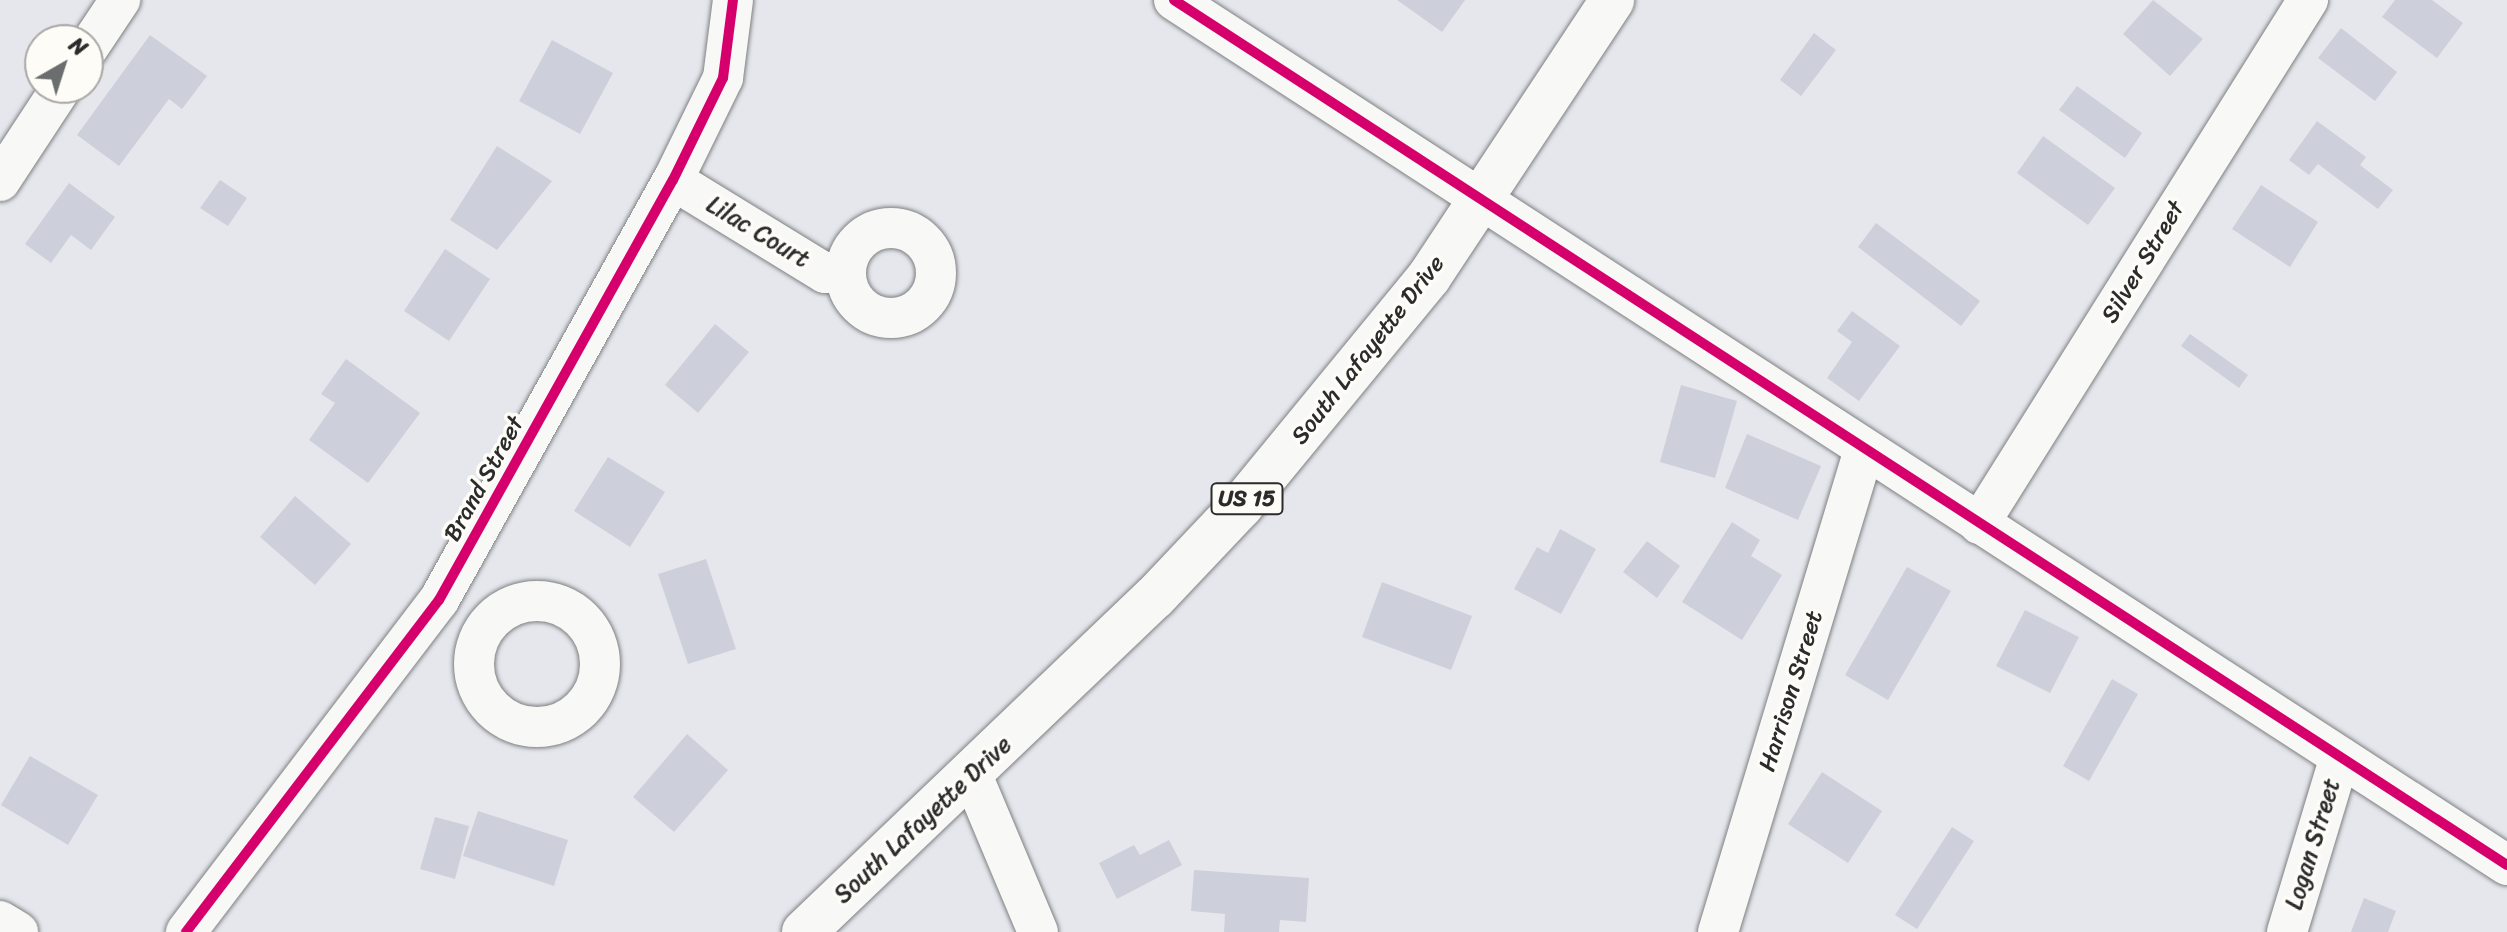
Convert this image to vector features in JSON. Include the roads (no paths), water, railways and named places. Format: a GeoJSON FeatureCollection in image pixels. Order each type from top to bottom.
{"type":"FeatureCollection","features":[{"type":"Feature","properties":{"kind":"main road","name":"South Lafayette Drive"},"geometry":{"type":"LineString","coordinates":[[804,932],[972,775],[1155,597],[1241,506],[1336,396],[1429,277],[1612,0]]}},
{"type":"Feature","properties":{"kind":"street"},"geometry":{"type":"LineString","coordinates":[[104,24],[120,0]]}},
{"type":"Feature","properties":{"kind":"street","name":"Brand Street"},"geometry":{"type":"LineString","coordinates":[[186,932],[439,600],[673,180],[723,78],[733,0]]}},
{"type":"Feature","properties":{"kind":"street"},"geometry":{"type":"LineString","coordinates":[[1176,0],[1864,450],[2507,865]]}},
{"type":"Feature","properties":{"kind":"street","name":"Silver Street"},"geometry":{"type":"LineString","coordinates":[[1979,524],[2308,0]]}},
{"type":"Feature","properties":{"kind":"street"},"geometry":{"type":"LineString","coordinates":[[0,181],[51,104]]}},
{"type":"Feature","properties":{"kind":"street","name":"Lilac Court"},"geometry":{"type":"LineString","coordinates":[[673,180],[825,273],[845,272]]}},
{"type":"Feature","properties":{"kind":"street","name":"Harrison Street"},"geometry":{"type":"LineString","coordinates":[[1718,932],[1864,450]]}},
{"type":"Feature","properties":{"kind":"street"},"geometry":{"type":"LineString","coordinates":[[439,600],[486,628]]}},
{"type":"Feature","properties":{"kind":"street","name":"Logan Street"},"geometry":{"type":"LineString","coordinates":[[2287,932],[2340,757]]}},
{"type":"Feature","properties":{"kind":"street"},"geometry":{"type":"LineString","coordinates":[[972,775],[1038,932]]}},
{"type":"Feature","properties":{"kind":"street"},"geometry":{"type":"LineString","coordinates":[[0,921],[18,932]]}}]}
